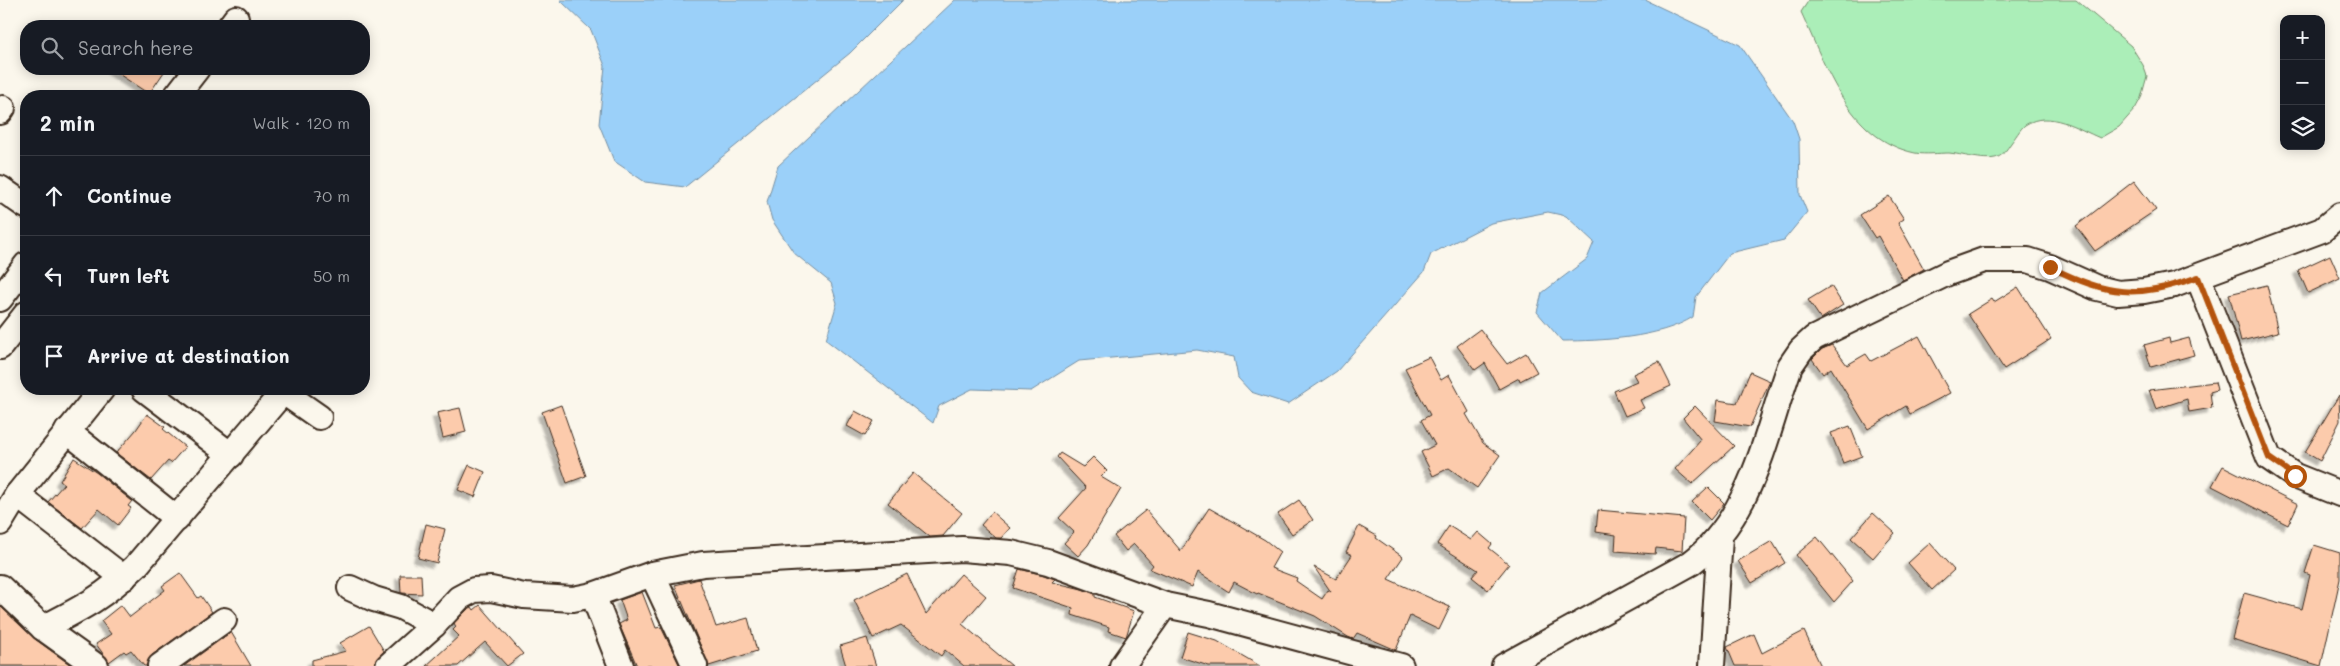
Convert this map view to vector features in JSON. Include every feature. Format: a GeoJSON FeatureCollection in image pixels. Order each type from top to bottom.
{"type":"FeatureCollection","features":[{"type":"Feature","properties":{"kind":"street"},"geometry":{"type":"LineString","coordinates":[[181,90],[192,75]]}},
{"type":"Feature","properties":{"kind":"street"},"geometry":{"type":"LineString","coordinates":[[0,188],[20,202]]}},
{"type":"Feature","properties":{"kind":"street"},"geometry":{"type":"LineString","coordinates":[[1504,666],[1691,563],[1709,550],[1720,537],[1751,482],[1790,366],[1801,350],[1814,338],[1948,273],[1984,260],[2028,260],[2050,267],[2097,288],[2118,292],[2144,291],[2174,286],[2322,230],[2340,215]]}},
{"type":"Feature","properties":{"kind":"street"},"geometry":{"type":"LineString","coordinates":[[0,299],[20,273]]}},
{"type":"Feature","properties":{"kind":"street"},"geometry":{"type":"LineString","coordinates":[[2198,277],[2269,458],[2295,476],[2340,494]]}},
{"type":"Feature","properties":{"kind":"street"},"geometry":{"type":"LineString","coordinates":[[0,347],[20,322]]}},
{"type":"Feature","properties":{"kind":"street"},"geometry":{"type":"LineString","coordinates":[[0,523],[18,495],[97,395]]}},
{"type":"Feature","properties":{"kind":"street"},"geometry":{"type":"LineString","coordinates":[[152,395],[231,455]]}},
{"type":"Feature","properties":{"kind":"street"},"geometry":{"type":"LineString","coordinates":[[43,628],[93,603],[124,578],[231,455],[277,395]]}},
{"type":"Feature","properties":{"kind":"street"},"geometry":{"type":"LineString","coordinates":[[288,395],[319,417]]}},
{"type":"Feature","properties":{"kind":"street"},"geometry":{"type":"LineString","coordinates":[[67,431],[177,519]]}},
{"type":"Feature","properties":{"kind":"street"},"geometry":{"type":"LineString","coordinates":[[18,495],[124,578]]}},
{"type":"Feature","properties":{"kind":"street"},"geometry":{"type":"LineString","coordinates":[[1712,666],[1720,537]]}},
{"type":"Feature","properties":{"kind":"street"},"geometry":{"type":"LineString","coordinates":[[388,666],[434,625],[459,598],[474,590],[491,589],[552,599],[573,599],[593,595],[652,574],[703,564],[962,549],[987,550],[1048,562],[1165,605],[1209,614],[1401,666]]}},
{"type":"Feature","properties":{"kind":"street"},"geometry":{"type":"LineString","coordinates":[[652,574],[695,666]]}},
{"type":"Feature","properties":{"kind":"street"},"geometry":{"type":"LineString","coordinates":[[0,587],[43,628],[96,666]]}},
{"type":"Feature","properties":{"kind":"street"},"geometry":{"type":"LineString","coordinates":[[350,588],[374,599],[401,607],[434,625]]}},
{"type":"Feature","properties":{"kind":"street"},"geometry":{"type":"LineString","coordinates":[[593,595],[621,666]]}},
{"type":"Feature","properties":{"kind":"street"},"geometry":{"type":"LineString","coordinates":[[1122,666],[1165,605]]}},
{"type":"Feature","properties":{"kind":"street"},"geometry":{"type":"LineString","coordinates":[[160,666],[224,620]]}},
{"type":"Feature","properties":{"kind":"green space"},"geometry":{"type":"Polygon","coordinates":[[[1809,0],[2076,0],[2131,46],[2143,65],[2147,76],[2141,98],[2135,109],[2119,127],[2100,138],[2063,122],[2044,119],[2025,125],[2004,152],[1995,158],[1979,158],[1949,153],[1915,153],[1892,145],[1872,133],[1842,98],[1830,77],[1801,12],[1809,0]]]}},
{"type":"Feature","properties":{"kind":"water"},"geometry":{"type":"Polygon","coordinates":[[[560,0],[903,0],[850,53],[685,187],[645,182],[614,161],[599,124],[605,66],[591,30],[560,0]]]}},
{"type":"Feature","properties":{"kind":"water"},"geometry":{"type":"Polygon","coordinates":[[[955,0],[1645,0],[1740,45],[1793,121],[1799,139],[1800,195],[1807,212],[1784,240],[1730,253],[1696,297],[1693,317],[1664,330],[1612,339],[1562,341],[1537,312],[1542,293],[1587,259],[1594,242],[1566,216],[1548,212],[1491,223],[1431,254],[1424,272],[1337,371],[1288,404],[1251,392],[1238,378],[1234,357],[1197,350],[1079,361],[1031,391],[972,389],[939,406],[933,423],[826,340],[837,303],[831,283],[794,253],[772,220],[767,202],[778,166],[955,0]]]}},
{"type":"Feature","properties":{"kind":"building"},"geometry":{"type":"Polygon","coordinates":[[[120,75],[162,75],[152,90],[143,90],[120,75]]]}},
{"type":"Feature","properties":{"kind":"building"},"geometry":{"type":"Polygon","coordinates":[[[2134,181],[2156,210],[2095,251],[2076,226],[2134,181]]]}},
{"type":"Feature","properties":{"kind":"building"},"geometry":{"type":"Polygon","coordinates":[[[1889,196],[1904,219],[1898,223],[1924,269],[1903,280],[1878,236],[1875,238],[1860,215],[1889,196]]]}},
{"type":"Feature","properties":{"kind":"building"},"geometry":{"type":"Polygon","coordinates":[[[2330,255],[2340,278],[2308,293],[2298,270],[2330,255]]]}},
{"type":"Feature","properties":{"kind":"building"},"geometry":{"type":"Polygon","coordinates":[[[2267,285],[2278,332],[2241,341],[2229,294],[2267,285]]]}},
{"type":"Feature","properties":{"kind":"building"},"geometry":{"type":"Polygon","coordinates":[[[1831,286],[1843,305],[1821,319],[1808,300],[1831,286]]]}},
{"type":"Feature","properties":{"kind":"building"},"geometry":{"type":"Polygon","coordinates":[[[2018,287],[2051,339],[2004,369],[1968,314],[1992,299],[1994,302],[2018,287]]]}},
{"type":"Feature","properties":{"kind":"building"},"geometry":{"type":"Polygon","coordinates":[[[1480,329],[1507,364],[1526,353],[1537,372],[1520,381],[1519,378],[1499,389],[1485,363],[1475,370],[1457,346],[1480,329]]]}},
{"type":"Feature","properties":{"kind":"building"},"geometry":{"type":"Polygon","coordinates":[[[1919,336],[1950,393],[1910,414],[1906,406],[1868,429],[1831,368],[1823,374],[1812,359],[1822,349],[1832,345],[1847,365],[1866,354],[1871,361],[1919,336]]]}},
{"type":"Feature","properties":{"kind":"building"},"geometry":{"type":"Polygon","coordinates":[[[2169,338],[2170,343],[2189,338],[2194,355],[2151,367],[2144,345],[2169,338]]]}},
{"type":"Feature","properties":{"kind":"building"},"geometry":{"type":"Polygon","coordinates":[[[1429,357],[1441,380],[1449,375],[1469,412],[1466,414],[1483,443],[1500,455],[1477,488],[1449,468],[1433,476],[1421,452],[1435,445],[1421,420],[1430,415],[1405,368],[1429,357]]]}},
{"type":"Feature","properties":{"kind":"building"},"geometry":{"type":"Polygon","coordinates":[[[1659,362],[1671,386],[1640,400],[1644,408],[1625,416],[1614,391],[1637,381],[1633,374],[1659,362]]]}},
{"type":"Feature","properties":{"kind":"building"},"geometry":{"type":"Polygon","coordinates":[[[1750,372],[1770,381],[1750,427],[1715,421],[1718,400],[1737,403],[1750,372]]]}},
{"type":"Feature","properties":{"kind":"building"},"geometry":{"type":"Polygon","coordinates":[[[2215,382],[2217,390],[2210,392],[2212,408],[2189,412],[2187,399],[2156,409],[2149,390],[2215,382]]]}},
{"type":"Feature","properties":{"kind":"building"},"geometry":{"type":"Polygon","coordinates":[[[2339,395],[2340,421],[2320,461],[2305,452],[2339,395]]]}},
{"type":"Feature","properties":{"kind":"building"},"geometry":{"type":"Polygon","coordinates":[[[561,405],[586,476],[567,483],[542,412],[561,405]]]}},
{"type":"Feature","properties":{"kind":"building"},"geometry":{"type":"Polygon","coordinates":[[[1695,406],[1734,446],[1692,484],[1675,469],[1701,440],[1683,418],[1695,406]]]}},
{"type":"Feature","properties":{"kind":"building"},"geometry":{"type":"Polygon","coordinates":[[[460,408],[466,432],[443,438],[437,413],[460,408]]]}},
{"type":"Feature","properties":{"kind":"building"},"geometry":{"type":"Polygon","coordinates":[[[855,411],[874,421],[865,436],[847,426],[855,411]]]}},
{"type":"Feature","properties":{"kind":"building"},"geometry":{"type":"Polygon","coordinates":[[[147,414],[165,427],[163,429],[185,447],[171,463],[168,461],[151,480],[116,453],[147,414]]]}},
{"type":"Feature","properties":{"kind":"building"},"geometry":{"type":"Polygon","coordinates":[[[1850,426],[1862,456],[1843,463],[1831,433],[1850,426]]]}},
{"type":"Feature","properties":{"kind":"building"},"geometry":{"type":"Polygon","coordinates":[[[1060,453],[1083,467],[1093,457],[1107,471],[1101,477],[1121,489],[1088,545],[1078,556],[1064,543],[1074,532],[1059,518],[1086,488],[1057,457],[1060,453]]]}},
{"type":"Feature","properties":{"kind":"building"},"geometry":{"type":"Polygon","coordinates":[[[74,458],[97,473],[132,501],[128,506],[131,508],[118,525],[99,509],[82,528],[48,502],[64,484],[60,481],[74,458]]]}},
{"type":"Feature","properties":{"kind":"building"},"geometry":{"type":"Polygon","coordinates":[[[469,465],[485,472],[475,497],[458,490],[469,465]]]}},
{"type":"Feature","properties":{"kind":"building"},"geometry":{"type":"Polygon","coordinates":[[[2223,466],[2298,504],[2288,525],[2212,486],[2223,466]]]}},
{"type":"Feature","properties":{"kind":"building"},"geometry":{"type":"Polygon","coordinates":[[[913,473],[962,513],[943,536],[930,537],[888,503],[913,473]]]}},
{"type":"Feature","properties":{"kind":"building"},"geometry":{"type":"Polygon","coordinates":[[[1708,487],[1724,503],[1710,520],[1692,502],[1708,487]]]}},
{"type":"Feature","properties":{"kind":"building"},"geometry":{"type":"Polygon","coordinates":[[[1299,500],[1313,520],[1292,534],[1278,514],[1299,500]]]}},
{"type":"Feature","properties":{"kind":"building"},"geometry":{"type":"Polygon","coordinates":[[[1209,508],[1265,540],[1280,552],[1271,568],[1297,578],[1296,581],[1322,599],[1328,590],[1331,592],[1314,567],[1336,579],[1352,555],[1346,552],[1359,526],[1377,536],[1376,538],[1403,557],[1388,579],[1450,607],[1439,630],[1410,616],[1396,650],[1357,633],[1353,639],[1348,637],[1315,616],[1257,594],[1234,582],[1229,592],[1198,572],[1192,587],[1150,569],[1153,565],[1134,544],[1126,551],[1114,536],[1146,510],[1181,551],[1209,508]]]}},
{"type":"Feature","properties":{"kind":"building"},"geometry":{"type":"Polygon","coordinates":[[[1598,510],[1684,518],[1682,551],[1656,548],[1655,554],[1615,551],[1616,535],[1596,532],[1598,510]]]}},
{"type":"Feature","properties":{"kind":"building"},"geometry":{"type":"Polygon","coordinates":[[[992,512],[1010,528],[1001,538],[996,538],[981,525],[992,512]]]}},
{"type":"Feature","properties":{"kind":"building"},"geometry":{"type":"Polygon","coordinates":[[[1873,513],[1895,533],[1873,558],[1851,538],[1873,513]]]}},
{"type":"Feature","properties":{"kind":"building"},"geometry":{"type":"Polygon","coordinates":[[[426,524],[445,529],[437,563],[418,558],[426,524]]]}},
{"type":"Feature","properties":{"kind":"building"},"geometry":{"type":"Polygon","coordinates":[[[1449,526],[1471,540],[1478,532],[1492,544],[1489,548],[1509,564],[1488,590],[1472,577],[1478,570],[1437,544],[1449,526]]]}},
{"type":"Feature","properties":{"kind":"building"},"geometry":{"type":"Polygon","coordinates":[[[1817,537],[1853,581],[1834,602],[1796,555],[1817,537]]]}},
{"type":"Feature","properties":{"kind":"building"},"geometry":{"type":"Polygon","coordinates":[[[1772,541],[1785,563],[1752,583],[1738,561],[1772,541]]]}},
{"type":"Feature","properties":{"kind":"building"},"geometry":{"type":"Polygon","coordinates":[[[1930,543],[1954,570],[1932,590],[1908,563],[1930,543]]]}},
{"type":"Feature","properties":{"kind":"building"},"geometry":{"type":"Polygon","coordinates":[[[2314,545],[2340,553],[2340,579],[2321,666],[2232,639],[2244,593],[2302,609],[2310,575],[2305,573],[2314,545]]]}},
{"type":"Feature","properties":{"kind":"building"},"geometry":{"type":"Polygon","coordinates":[[[1019,569],[1055,579],[1052,582],[1082,589],[1095,594],[1095,597],[1134,611],[1126,637],[1108,631],[1109,627],[1072,615],[1073,608],[1013,588],[1019,569]]]}},
{"type":"Feature","properties":{"kind":"building"},"geometry":{"type":"Polygon","coordinates":[[[180,573],[198,598],[201,596],[212,612],[152,655],[146,666],[131,650],[126,653],[124,651],[109,662],[96,644],[111,634],[101,621],[121,605],[130,617],[165,590],[162,586],[180,573]]]}},
{"type":"Feature","properties":{"kind":"building"},"geometry":{"type":"Polygon","coordinates":[[[907,574],[926,614],[961,574],[986,596],[962,624],[1012,666],[964,666],[945,650],[941,656],[901,625],[873,638],[854,600],[907,574]]]}},
{"type":"Feature","properties":{"kind":"building"},"geometry":{"type":"Polygon","coordinates":[[[400,575],[421,575],[422,594],[401,593],[400,575]]]}},
{"type":"Feature","properties":{"kind":"building"},"geometry":{"type":"Polygon","coordinates":[[[699,579],[716,627],[748,618],[757,651],[709,666],[675,585],[699,579]]]}},
{"type":"Feature","properties":{"kind":"building"},"geometry":{"type":"Polygon","coordinates":[[[642,592],[656,628],[661,627],[680,666],[637,666],[619,624],[627,620],[620,600],[642,592]]]}},
{"type":"Feature","properties":{"kind":"building"},"geometry":{"type":"Polygon","coordinates":[[[480,605],[523,654],[507,666],[485,642],[458,666],[426,666],[459,636],[453,630],[456,627],[454,623],[468,609],[472,607],[474,610],[480,605]]]}},
{"type":"Feature","properties":{"kind":"building"},"geometry":{"type":"Polygon","coordinates":[[[0,606],[35,639],[72,666],[0,666],[0,606]]]}},
{"type":"Feature","properties":{"kind":"building"},"geometry":{"type":"Polygon","coordinates":[[[369,626],[384,651],[375,661],[375,666],[312,666],[312,660],[346,651],[340,643],[369,626]]]}},
{"type":"Feature","properties":{"kind":"building"},"geometry":{"type":"Polygon","coordinates":[[[1804,631],[1821,666],[1735,666],[1727,647],[1754,634],[1762,653],[1804,631]]]}},
{"type":"Feature","properties":{"kind":"building"},"geometry":{"type":"Polygon","coordinates":[[[231,632],[251,666],[184,666],[231,632]]]}},
{"type":"Feature","properties":{"kind":"building"},"geometry":{"type":"Polygon","coordinates":[[[1188,632],[1217,641],[1260,666],[1209,666],[1180,657],[1188,632]]]}},
{"type":"Feature","properties":{"kind":"building"},"geometry":{"type":"Polygon","coordinates":[[[867,638],[876,666],[846,666],[840,646],[867,638]]]}},
{"type":"Feature","properties":{"kind":"route"},"geometry":{"type":"LineString","coordinates":[[2050,267],[2097,288],[2118,292],[2144,291],[2174,286],[2198,277],[2269,458],[2295,476]]}}]}
